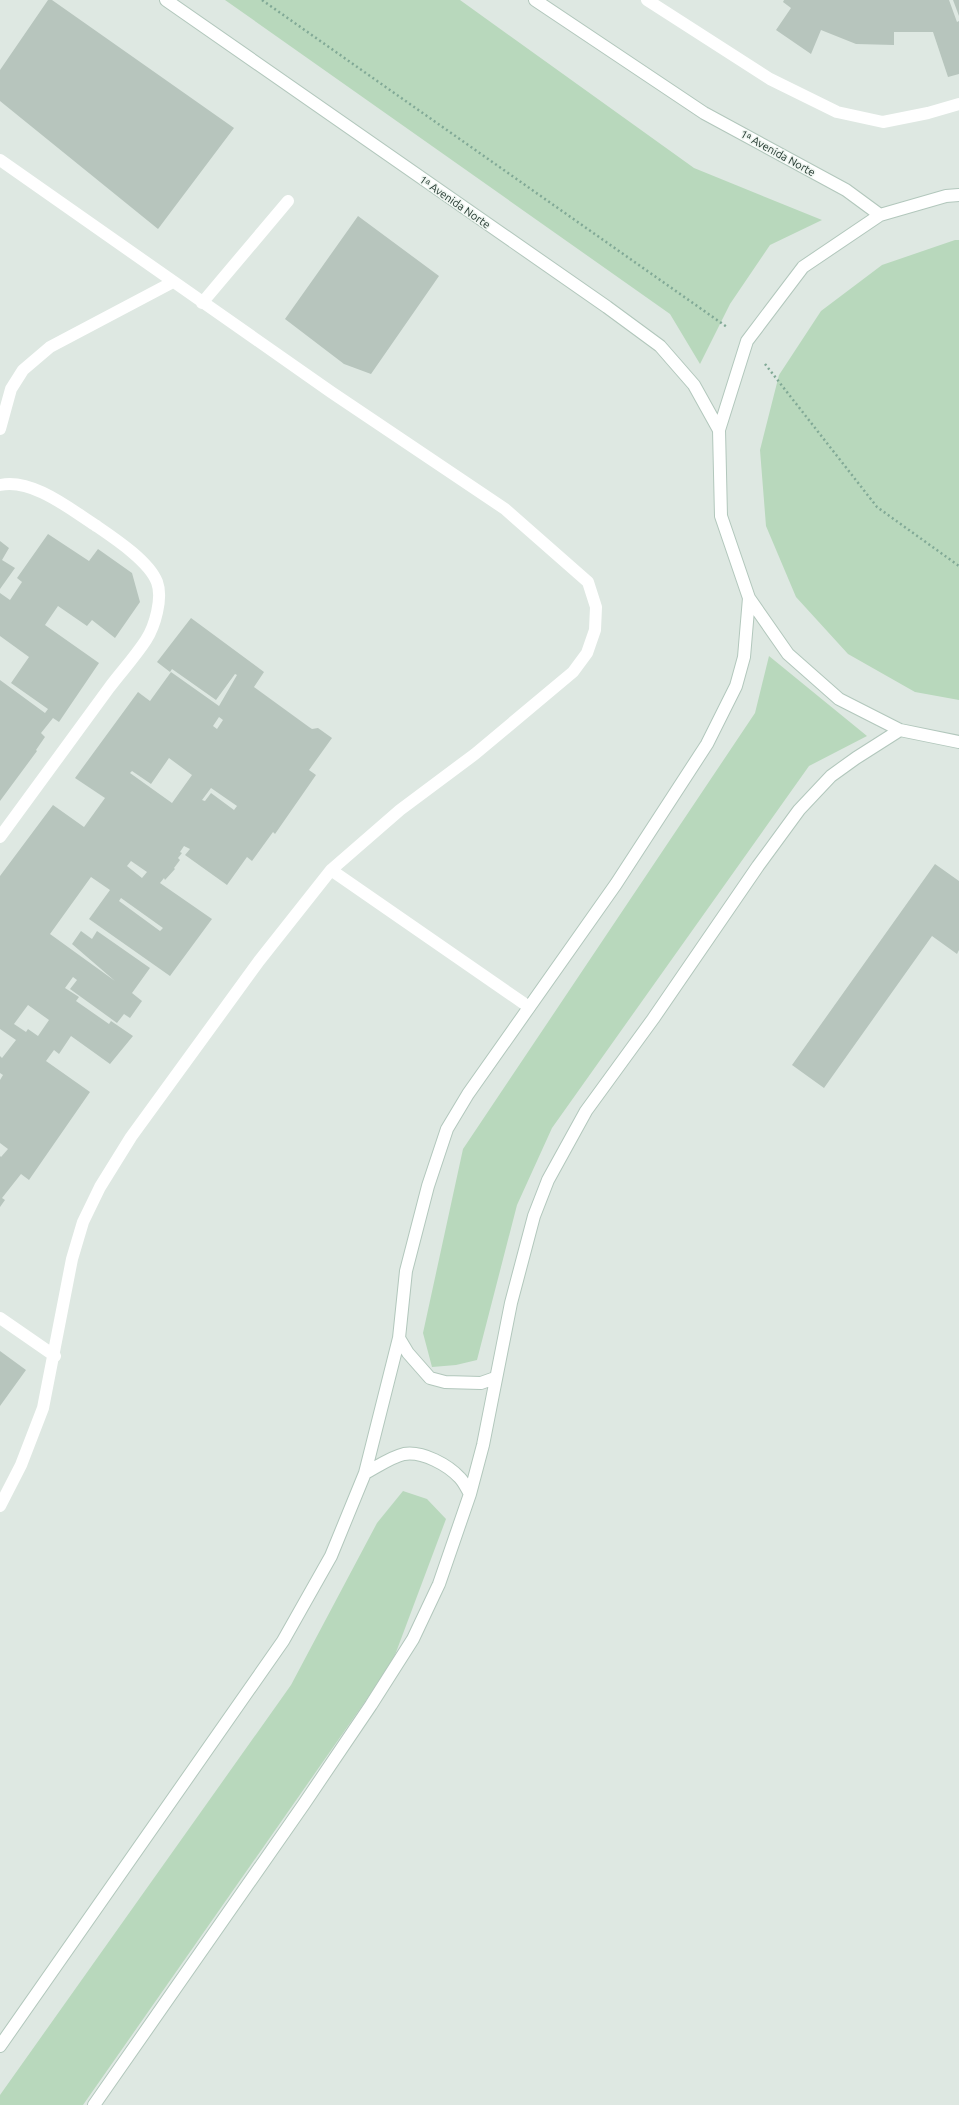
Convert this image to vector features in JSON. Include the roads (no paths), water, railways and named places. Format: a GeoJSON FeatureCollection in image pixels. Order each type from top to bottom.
{"type":"FeatureCollection","features":[{"type":"Feature","properties":{"kind":"street","name":"1ᵃ Avenida Norte"},"geometry":{"type":"LineString","coordinates":[[166,0],[607,307],[660,346],[694,385],[719,430]]}},
{"type":"Feature","properties":{"kind":"street","name":"1ᵃ Avenida Norte"},"geometry":{"type":"LineString","coordinates":[[535,0],[704,113],[846,190],[880,215]]}},
{"type":"Feature","properties":{"kind":"street"},"geometry":{"type":"LineString","coordinates":[[647,0],[770,79],[837,112],[883,122],[928,113],[959,104]]}},
{"type":"Feature","properties":{"kind":"street"},"geometry":{"type":"LineString","coordinates":[[0,160],[173,282],[504,509],[588,582],[596,607],[595,630],[587,653],[573,672],[475,754],[400,810],[331,870],[259,961],[131,1137],[100,1187],[83,1222],[72,1260],[43,1408],[21,1466],[0,1506]]}},
{"type":"Feature","properties":{"kind":"street"},"geometry":{"type":"LineString","coordinates":[[959,195],[946,196],[880,215],[803,267],[747,341],[719,430],[721,516],[749,598],[788,654],[839,699],[900,730],[959,742]]}},
{"type":"Feature","properties":{"kind":"street"},"geometry":{"type":"LineString","coordinates":[[202,302],[288,201]]}},
{"type":"Feature","properties":{"kind":"street"},"geometry":{"type":"LineString","coordinates":[[0,429],[11,389],[23,370],[50,347],[173,282]]}},
{"type":"Feature","properties":{"kind":"street"},"geometry":{"type":"LineString","coordinates":[[0,485],[22,485],[47,494],[105,532],[148,567],[157,583],[158,600],[154,621],[147,640],[114,681],[0,837]]}},
{"type":"Feature","properties":{"kind":"street"},"geometry":{"type":"LineString","coordinates":[[0,2046],[283,1641],[331,1556],[365,1473],[399,1338],[406,1272],[428,1186],[447,1129],[468,1094],[616,884],[707,744],[736,686],[744,657],[749,598]]}},
{"type":"Feature","properties":{"kind":"street"},"geometry":{"type":"LineString","coordinates":[[94,2105],[371,1705],[412,1639],[440,1584],[470,1494],[483,1445],[511,1302],[534,1216],[548,1180],[586,1111],[652,1020],[758,866],[799,810],[831,776],[900,730]]}},
{"type":"Feature","properties":{"kind":"street"},"geometry":{"type":"LineString","coordinates":[[331,870],[529,1007]]}},
{"type":"Feature","properties":{"kind":"street"},"geometry":{"type":"LineString","coordinates":[[0,1318],[54,1356]]}},
{"type":"Feature","properties":{"kind":"street"},"geometry":{"type":"LineString","coordinates":[[399,1338],[408,1353],[430,1378],[444,1382],[481,1383],[495,1378]]}},
{"type":"Feature","properties":{"kind":"street"},"geometry":{"type":"LineString","coordinates":[[365,1473],[404,1454],[416,1455],[432,1459],[461,1478],[470,1494]]}}]}
